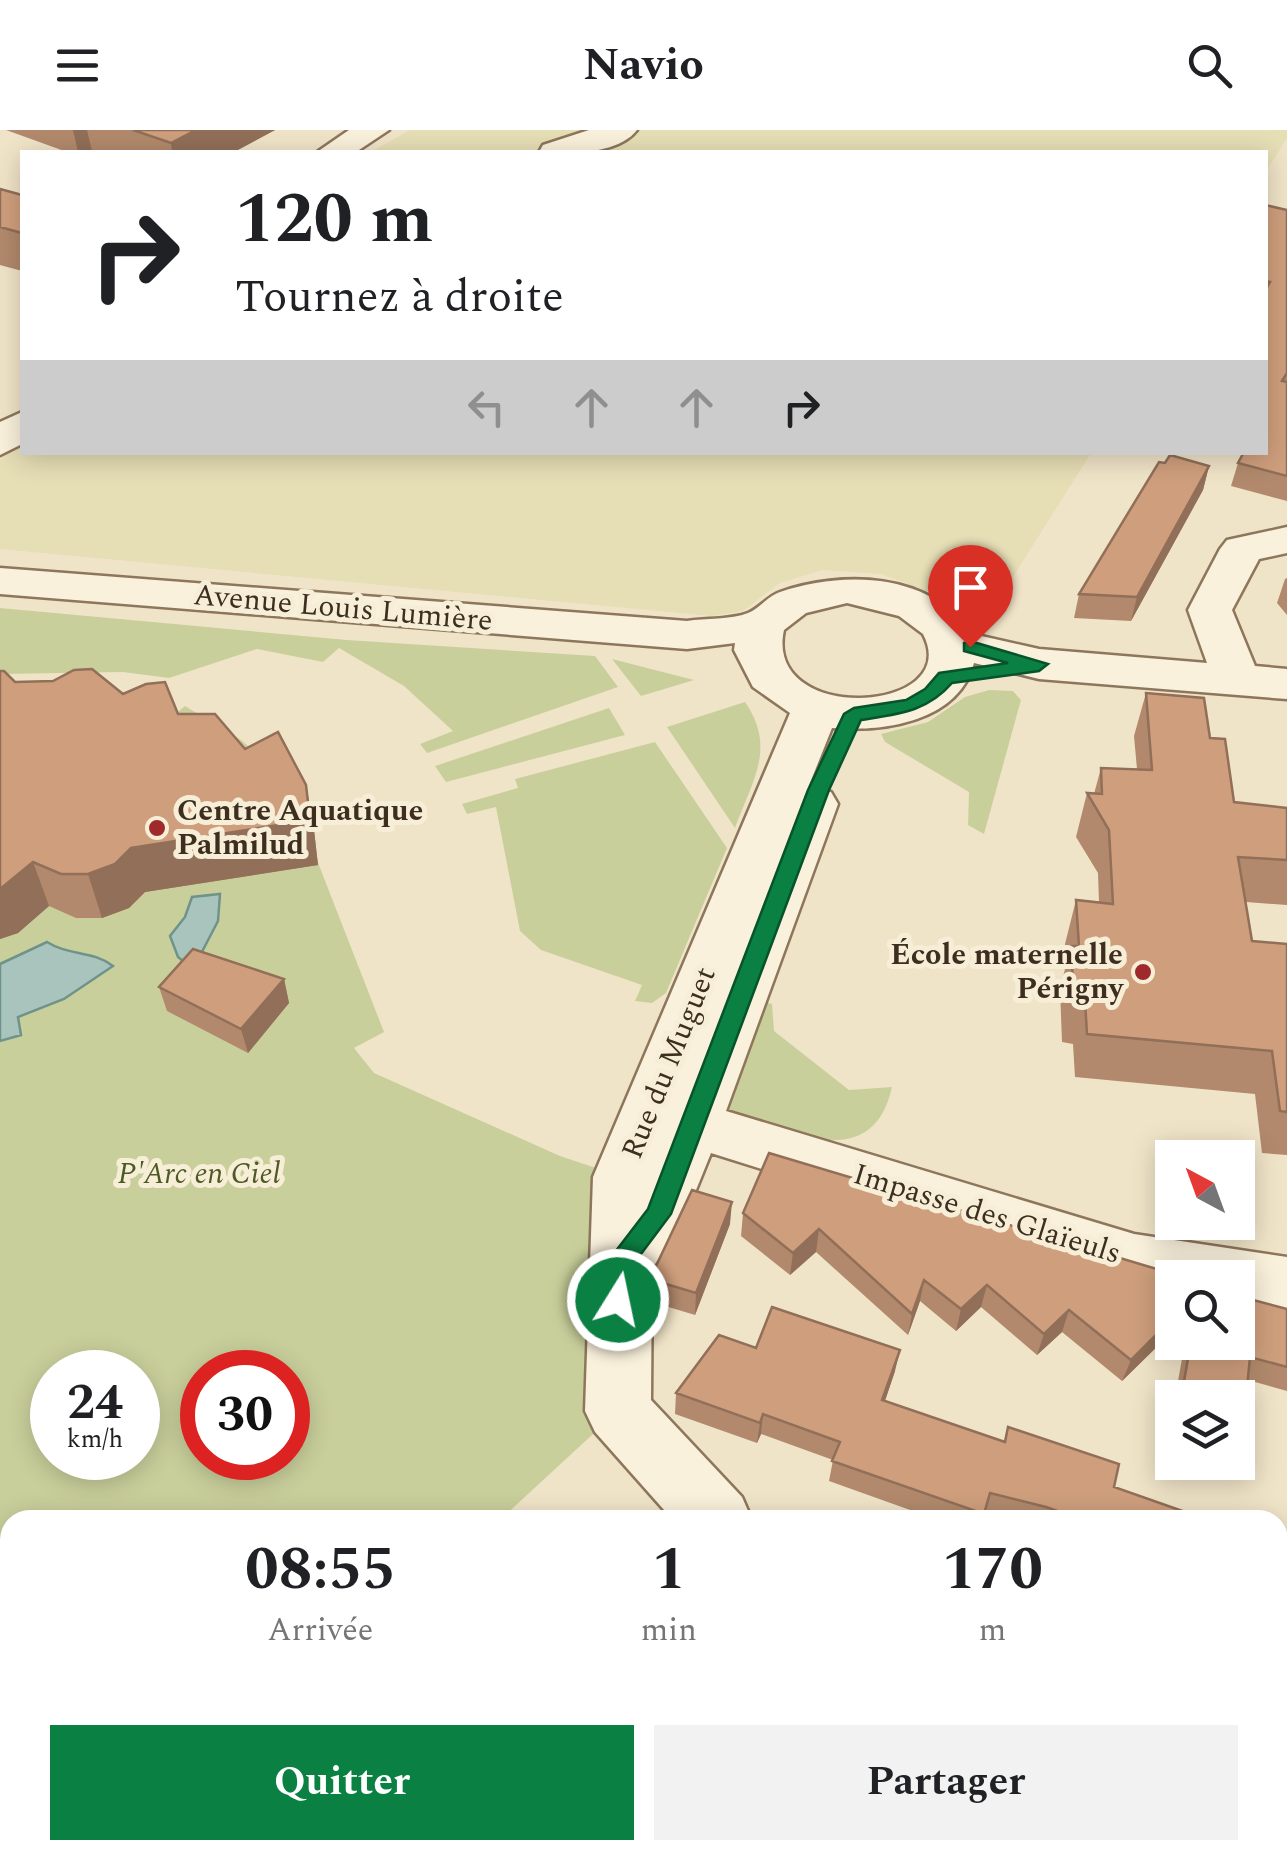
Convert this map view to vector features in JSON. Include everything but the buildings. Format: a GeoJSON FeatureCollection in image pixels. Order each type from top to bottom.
{"type":"FeatureCollection","features":[{"type":"Feature","properties":{"kind":"street"},"geometry":{"type":"LineString","coordinates":[[337,150],[373,130]]}},
{"type":"Feature","properties":{"kind":"street"},"geometry":{"type":"LineString","coordinates":[[561,150],[621,130]]}},
{"type":"Feature","properties":{"kind":"street"},"geometry":{"type":"LineString","coordinates":[[0,443],[20,426]]}},
{"type":"Feature","properties":{"kind":"street"},"geometry":{"type":"LineString","coordinates":[[1237,680],[1210,610],[1242,549],[1287,540]]}},
{"type":"Feature","properties":{"kind":"street","name":"Avenue Louis Lumière"},"geometry":{"type":"LineString","coordinates":[[0,581],[759,643]]}},
{"type":"Feature","properties":{"kind":"street"},"geometry":{"type":"LineString","coordinates":[[847,590],[874,592],[923,611],[948,660],[932,694],[911,706],[835,711],[777,688],[759,643],[796,600],[847,590]]}},
{"type":"Feature","properties":{"kind":"street"},"geometry":{"type":"LineString","coordinates":[[948,660],[1287,684]]}},
{"type":"Feature","properties":{"kind":"street"},"geometry":{"type":"LineString","coordinates":[[619,1264],[658,1214],[818,790],[835,711]]}},
{"type":"Feature","properties":{"kind":"street","name":"Rue du Muguet"},"geometry":{"type":"LineString","coordinates":[[709,1510],[618,1411],[624,1178],[835,711]]}},
{"type":"Feature","properties":{"kind":"street","name":"Impasse des Glaïeuls"},"geometry":{"type":"LineString","coordinates":[[692,1124],[1134,1260],[1287,1284]]}},
{"type":"Feature","properties":{"kind":"shaded area"},"geometry":{"type":"Polygon","coordinates":[[[410,130],[1287,130],[1287,138],[1268,168],[1268,150],[375,150],[410,130]]]}},
{"type":"Feature","properties":{"kind":"shaded area"},"geometry":{"type":"Polygon","coordinates":[[[20,442],[20,455],[1090,455],[977,634],[929,592],[881,574],[822,570],[780,583],[743,611],[712,616],[0,549],[0,460],[20,442]]]}},
{"type":"Feature","properties":{"kind":"green space"},"geometry":{"type":"Polygon","coordinates":[[[0,608],[347,640],[595,656],[618,687],[427,753],[420,744],[453,731],[404,686],[339,648],[323,662],[257,649],[169,678],[123,672],[0,674],[0,608]]]}},
{"type":"Feature","properties":{"kind":"green space"},"geometry":{"type":"Polygon","coordinates":[[[612,659],[694,680],[641,696],[612,659]]]}},
{"type":"Feature","properties":{"kind":"green space"},"geometry":{"type":"Polygon","coordinates":[[[989,690],[1013,691],[1021,700],[984,834],[968,825],[969,792],[885,742],[881,734],[928,722],[965,697],[989,690]]]}},
{"type":"Feature","properties":{"kind":"green space","name":"P'Arc en Ciel"},"geometry":{"type":"Polygon","coordinates":[[[0,695],[167,721],[185,706],[241,740],[285,778],[384,1032],[354,1048],[374,1073],[560,1156],[623,1177],[618,1411],[511,1510],[0,1510],[0,695]]]}},
{"type":"Feature","properties":{"kind":"green space"},"geometry":{"type":"Polygon","coordinates":[[[745,702],[759,734],[760,750],[754,780],[735,828],[667,727],[745,702]]]}},
{"type":"Feature","properties":{"kind":"green space"},"geometry":{"type":"Polygon","coordinates":[[[609,708],[625,735],[446,782],[435,766],[609,708]]]}},
{"type":"Feature","properties":{"kind":"green space"},"geometry":{"type":"Polygon","coordinates":[[[655,742],[727,848],[666,993],[652,1003],[635,1001],[642,985],[541,950],[520,931],[496,807],[467,814],[462,804],[518,788],[515,779],[655,742]]]}},
{"type":"Feature","properties":{"kind":"green space"},"geometry":{"type":"Polygon","coordinates":[[[765,1002],[772,1004],[774,1031],[849,1090],[892,1087],[882,1114],[867,1131],[848,1139],[826,1140],[727,1114],[722,1103],[765,1002]]]}},
{"type":"Feature","properties":{"kind":"water"},"geometry":{"type":"Polygon","coordinates":[[[220,894],[218,921],[193,969],[178,957],[170,936],[185,917],[192,897],[220,894]]]}},
{"type":"Feature","properties":{"kind":"water"},"geometry":{"type":"Polygon","coordinates":[[[47,942],[113,966],[64,999],[18,1017],[21,1035],[0,1041],[0,964],[47,942]]]}},
{"type":"Feature","properties":{"kind":"place","name":"Centre Aquatique Palmilud"},"geometry":{"type":"Point","coordinates":[157,828]}},
{"type":"Feature","properties":{"kind":"place","name":"École maternelle Périgny"},"geometry":{"type":"Point","coordinates":[1143,972]}},
{"type":"Feature","properties":{"kind":"route"},"geometry":{"type":"LineString","coordinates":[[618,1300],[619,1264],[658,1214],[818,790],[854,714],[911,706],[932,694],[946,678],[1039,664],[970,647]]}}]}
